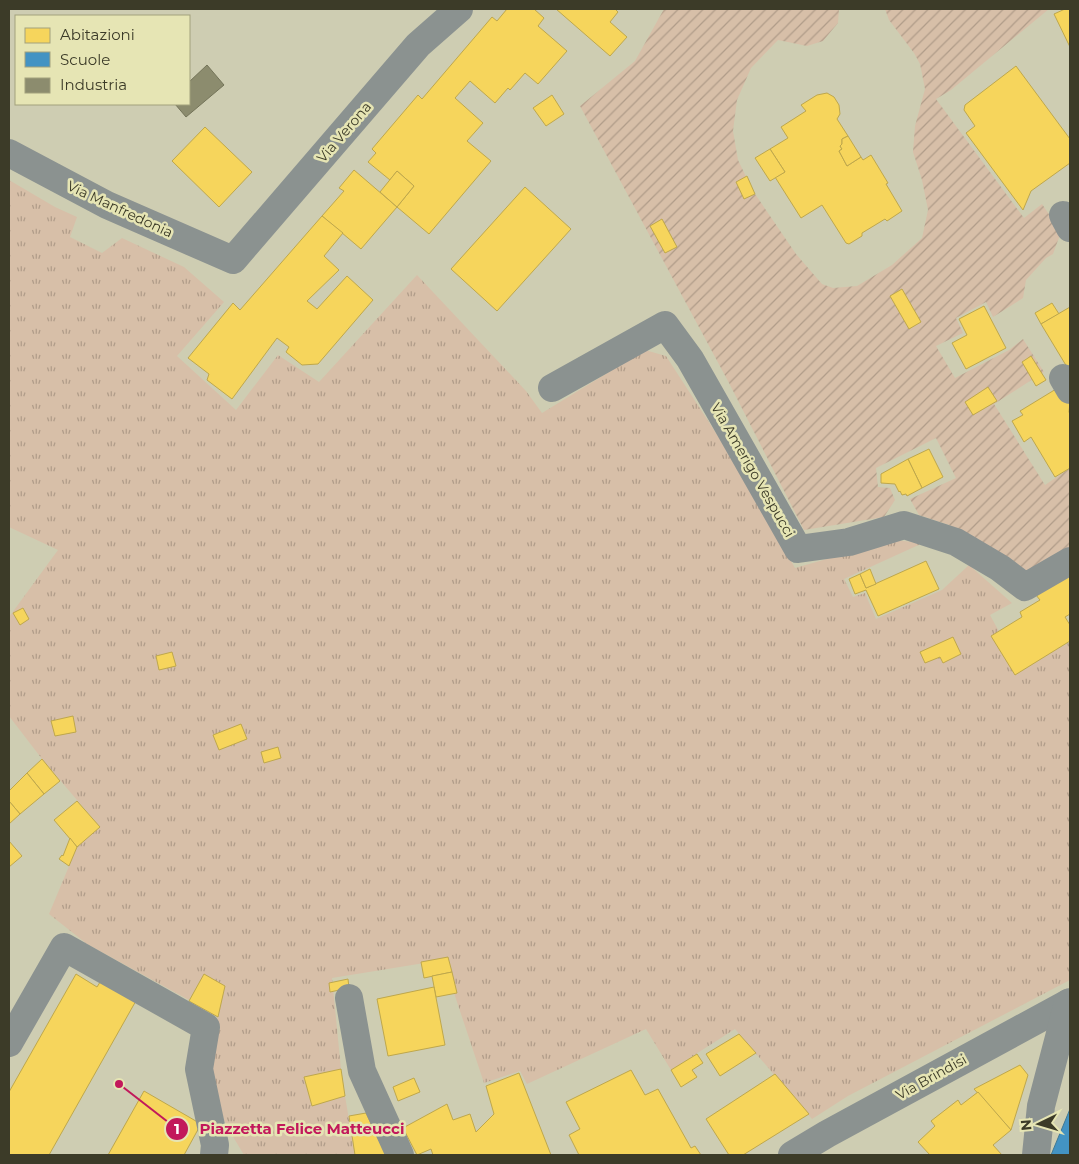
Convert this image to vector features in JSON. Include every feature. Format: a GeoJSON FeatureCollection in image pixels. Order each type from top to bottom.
{"type":"FeatureCollection","features":[{"type":"Feature","properties":{"kind":"street","name":"Via Verona"},"geometry":{"type":"LineString","coordinates":[[233,260],[418,45],[459,9]]}},
{"type":"Feature","properties":{"kind":"street","name":"Via Manfredonia"},"geometry":{"type":"LineString","coordinates":[[9,153],[107,205],[233,260]]}},
{"type":"Feature","properties":{"kind":"street","name":"Via Amerigo Vespucci"},"geometry":{"type":"LineString","coordinates":[[552,388],[664,325],[690,359],[798,549],[848,542],[904,525],[956,542],[1000,568],[1025,587],[1070,561]]}},
{"type":"Feature","properties":{"kind":"street"},"geometry":{"type":"LineString","coordinates":[[9,1043],[64,946],[206,1027],[199,1069],[215,1146],[214,1155]]}},
{"type":"Feature","properties":{"kind":"street"},"geometry":{"type":"LineString","coordinates":[[349,998],[362,1071],[400,1155]]}},
{"type":"Feature","properties":{"kind":"street"},"geometry":{"type":"LineString","coordinates":[[1036,1155],[1041,1106],[1069,1002]]}},
{"type":"Feature","properties":{"kind":"street","name":"Via Brindisi"},"geometry":{"type":"LineString","coordinates":[[792,1155],[1069,1002]]}},
{"type":"Feature","properties":{"kind":"green space"},"geometry":{"type":"Polygon","coordinates":[[[664,9],[839,9],[838,23],[823,41],[807,46],[778,40],[751,68],[737,100],[733,131],[738,160],[753,191],[796,254],[822,284],[833,288],[857,286],[892,265],[922,238],[928,210],[922,180],[913,152],[915,126],[925,89],[920,64],[889,20],[885,9],[1049,9],[951,90],[936,99],[1024,218],[1042,204],[1061,232],[1053,254],[1046,258],[1026,280],[1023,298],[993,317],[986,302],[956,318],[963,333],[936,346],[955,378],[1009,350],[1023,339],[1044,372],[994,404],[1045,485],[1070,468],[1070,551],[1026,575],[949,525],[919,515],[910,499],[956,478],[936,438],[876,468],[878,487],[890,488],[895,500],[884,517],[804,530],[729,383],[580,106],[635,61],[664,9]]]}},
{"type":"Feature","properties":{"kind":"green space"},"geometry":{"type":"Polygon","coordinates":[[[9,180],[55,207],[77,217],[70,237],[102,253],[122,238],[184,267],[224,302],[177,356],[236,410],[278,355],[319,382],[417,275],[526,391],[542,413],[645,350],[666,356],[738,467],[795,568],[894,540],[923,543],[844,579],[853,597],[865,593],[876,619],[942,590],[969,565],[1012,603],[990,615],[1020,670],[1070,642],[1070,980],[848,1096],[812,1119],[735,1029],[671,1070],[646,1029],[527,1084],[520,1071],[484,1083],[443,960],[332,978],[341,1069],[304,1078],[312,1106],[345,1096],[355,1155],[244,1155],[221,1114],[212,1088],[211,1059],[224,986],[204,974],[189,1000],[87,944],[49,914],[77,847],[100,827],[42,759],[9,716],[9,617],[58,550],[9,527],[9,180]]]}},
{"type":"Feature","properties":{"kind":"building: Abitazioni"},"geometry":{"type":"Polygon","coordinates":[[[507,9],[534,9],[544,18],[538,26],[567,51],[538,84],[525,73],[495,103],[470,81],[455,98],[483,123],[467,141],[491,161],[429,234],[397,207],[414,186],[397,171],[390,180],[368,162],[376,153],[372,149],[418,95],[422,99],[492,17],[497,21],[507,9]]]}},
{"type":"Feature","properties":{"kind":"building: Abitazioni"},"geometry":{"type":"Polygon","coordinates":[[[556,9],[615,9],[618,12],[610,22],[627,37],[610,56],[556,9]]]}},
{"type":"Feature","properties":{"kind":"building: Abitazioni"},"geometry":{"type":"Polygon","coordinates":[[[1070,9],[1070,47],[1054,14],[1070,9]]]}},
{"type":"Feature","properties":{"kind":"building: Abitazioni"},"geometry":{"type":"Polygon","coordinates":[[[1016,66],[1070,139],[1070,163],[1031,191],[1023,210],[966,133],[975,126],[964,110],[965,105],[1016,66]]]}},
{"type":"Feature","properties":{"kind":"building: Abitazioni"},"geometry":{"type":"Polygon","coordinates":[[[827,93],[834,97],[839,105],[840,114],[837,119],[848,136],[842,139],[840,146],[842,149],[839,151],[847,166],[861,157],[863,160],[871,155],[902,211],[887,221],[885,219],[862,233],[862,236],[849,244],[846,243],[822,205],[801,218],[775,177],[785,172],[770,149],[788,138],[781,127],[806,111],[801,105],[817,95],[827,93]]]}},
{"type":"Feature","properties":{"kind":"building: Abitazioni"},"geometry":{"type":"Polygon","coordinates":[[[552,95],[564,114],[546,126],[533,108],[552,95]]]}},
{"type":"Feature","properties":{"kind":"building: Abitazioni"},"geometry":{"type":"Polygon","coordinates":[[[205,127],[252,172],[219,207],[172,161],[205,127]]]}},
{"type":"Feature","properties":{"kind":"building: Abitazioni"},"geometry":{"type":"Polygon","coordinates":[[[848,136],[861,157],[847,166],[839,151],[842,149],[840,146],[842,139],[848,136]]]}},
{"type":"Feature","properties":{"kind":"building: Abitazioni"},"geometry":{"type":"Polygon","coordinates":[[[770,149],[785,172],[770,181],[755,158],[770,149]]]}},
{"type":"Feature","properties":{"kind":"building: Abitazioni"},"geometry":{"type":"Polygon","coordinates":[[[354,170],[397,207],[361,249],[322,216],[344,191],[339,188],[354,170]]]}},
{"type":"Feature","properties":{"kind":"building: Abitazioni"},"geometry":{"type":"Polygon","coordinates":[[[397,171],[414,186],[397,207],[380,192],[397,171]]]}},
{"type":"Feature","properties":{"kind":"building: Abitazioni"},"geometry":{"type":"Polygon","coordinates":[[[747,176],[755,194],[744,199],[736,182],[747,176]]]}},
{"type":"Feature","properties":{"kind":"building: Abitazioni"},"geometry":{"type":"Polygon","coordinates":[[[525,187],[571,229],[497,311],[451,269],[525,187]]]}},
{"type":"Feature","properties":{"kind":"building: Abitazioni"},"geometry":{"type":"Polygon","coordinates":[[[322,216],[343,233],[324,256],[339,270],[307,301],[317,309],[347,276],[373,300],[318,364],[302,365],[286,352],[289,347],[277,338],[232,399],[207,380],[209,374],[188,358],[233,303],[240,310],[322,216]]]}},
{"type":"Feature","properties":{"kind":"building: Abitazioni"},"geometry":{"type":"Polygon","coordinates":[[[662,219],[677,247],[665,253],[650,226],[662,219]]]}},
{"type":"Feature","properties":{"kind":"building: Abitazioni"},"geometry":{"type":"Polygon","coordinates":[[[902,289],[921,322],[909,329],[890,296],[902,289]]]}},
{"type":"Feature","properties":{"kind":"building: Abitazioni"},"geometry":{"type":"Polygon","coordinates":[[[1052,303],[1059,314],[1041,324],[1035,313],[1052,303]]]}},
{"type":"Feature","properties":{"kind":"building: Abitazioni"},"geometry":{"type":"Polygon","coordinates":[[[984,306],[1006,348],[966,369],[952,343],[967,335],[959,319],[984,306]]]}},
{"type":"Feature","properties":{"kind":"building: Abitazioni"},"geometry":{"type":"Polygon","coordinates":[[[1070,307],[1070,365],[1067,367],[1041,324],[1070,307]]]}},
{"type":"Feature","properties":{"kind":"building: Abitazioni"},"geometry":{"type":"Polygon","coordinates":[[[1031,356],[1046,380],[1036,386],[1022,362],[1031,356]]]}},
{"type":"Feature","properties":{"kind":"building: Abitazioni"},"geometry":{"type":"Polygon","coordinates":[[[1061,386],[1070,402],[1070,468],[1055,477],[1031,437],[1024,442],[1012,421],[1023,415],[1020,411],[1061,386]]]}},
{"type":"Feature","properties":{"kind":"building: Abitazioni"},"geometry":{"type":"Polygon","coordinates":[[[988,387],[997,401],[973,415],[965,402],[988,387]]]}},
{"type":"Feature","properties":{"kind":"building: Abitazioni"},"geometry":{"type":"Polygon","coordinates":[[[929,449],[943,477],[922,488],[908,459],[929,449]]]}},
{"type":"Feature","properties":{"kind":"building: Abitazioni"},"geometry":{"type":"Polygon","coordinates":[[[908,459],[922,488],[907,496],[899,492],[895,484],[881,483],[881,474],[908,459]]]}},
{"type":"Feature","properties":{"kind":"building: Abitazioni"},"geometry":{"type":"Polygon","coordinates":[[[926,561],[939,589],[878,616],[866,590],[855,594],[849,579],[860,574],[866,588],[926,561]]]}},
{"type":"Feature","properties":{"kind":"building: Abitazioni"},"geometry":{"type":"Polygon","coordinates":[[[870,569],[876,584],[866,588],[860,574],[870,569]]]}},
{"type":"Feature","properties":{"kind":"building: Abitazioni"},"geometry":{"type":"Polygon","coordinates":[[[1070,575],[1070,614],[1065,617],[1070,625],[1070,641],[1015,675],[991,636],[1022,617],[1020,612],[1040,600],[1036,595],[1070,575]]]}},
{"type":"Feature","properties":{"kind":"building: Abitazioni"},"geometry":{"type":"Polygon","coordinates":[[[23,608],[29,619],[20,625],[13,613],[23,608]]]}},
{"type":"Feature","properties":{"kind":"building: Abitazioni"},"geometry":{"type":"Polygon","coordinates":[[[953,637],[961,654],[943,663],[940,657],[925,663],[920,652],[953,637]]]}},
{"type":"Feature","properties":{"kind":"building: Abitazioni"},"geometry":{"type":"Polygon","coordinates":[[[172,652],[176,666],[159,670],[156,656],[172,652]]]}},
{"type":"Feature","properties":{"kind":"building: Abitazioni"},"geometry":{"type":"Polygon","coordinates":[[[73,716],[76,732],[55,736],[51,721],[73,716]]]}},
{"type":"Feature","properties":{"kind":"building: Abitazioni"},"geometry":{"type":"Polygon","coordinates":[[[241,724],[247,739],[219,750],[213,735],[241,724]]]}},
{"type":"Feature","properties":{"kind":"building: Abitazioni"},"geometry":{"type":"Polygon","coordinates":[[[278,747],[281,758],[264,763],[261,752],[278,747]]]}},
{"type":"Feature","properties":{"kind":"building: Abitazioni"},"geometry":{"type":"Polygon","coordinates":[[[42,759],[60,781],[44,794],[27,773],[42,759]]]}},
{"type":"Feature","properties":{"kind":"building: Abitazioni"},"geometry":{"type":"Polygon","coordinates":[[[27,773],[44,794],[20,814],[9,801],[9,791],[27,773]]]}},
{"type":"Feature","properties":{"kind":"building: Abitazioni"},"geometry":{"type":"Polygon","coordinates":[[[9,801],[20,814],[9,824],[9,801]]]}},
{"type":"Feature","properties":{"kind":"building: Abitazioni"},"geometry":{"type":"Polygon","coordinates":[[[77,801],[100,827],[77,847],[54,820],[77,801]]]}},
{"type":"Feature","properties":{"kind":"building: Abitazioni"},"geometry":{"type":"Polygon","coordinates":[[[70,838],[77,847],[69,866],[59,859],[63,856],[70,838]]]}},
{"type":"Feature","properties":{"kind":"building: Abitazioni"},"geometry":{"type":"Polygon","coordinates":[[[9,841],[22,856],[9,867],[9,841]]]}},
{"type":"Feature","properties":{"kind":"building: Abitazioni"},"geometry":{"type":"Polygon","coordinates":[[[448,957],[452,972],[424,978],[421,962],[448,957]]]}},
{"type":"Feature","properties":{"kind":"building: Abitazioni"},"geometry":{"type":"Polygon","coordinates":[[[452,972],[457,993],[436,997],[432,976],[452,972]]]}},
{"type":"Feature","properties":{"kind":"building: Abitazioni"},"geometry":{"type":"Polygon","coordinates":[[[76,974],[97,987],[102,979],[137,999],[49,1155],[9,1155],[9,1092],[76,974]]]}},
{"type":"Feature","properties":{"kind":"building: Abitazioni"},"geometry":{"type":"Polygon","coordinates":[[[204,974],[225,986],[218,1017],[189,1001],[204,974]]]}},
{"type":"Feature","properties":{"kind":"building: Abitazioni"},"geometry":{"type":"Polygon","coordinates":[[[348,979],[349,988],[330,992],[329,983],[348,979]]]}},
{"type":"Feature","properties":{"kind":"building: Abitazioni"},"geometry":{"type":"Polygon","coordinates":[[[434,987],[445,1045],[388,1056],[377,999],[434,987]]]}},
{"type":"Feature","properties":{"kind":"building: Abitazioni"},"geometry":{"type":"Polygon","coordinates":[[[739,1034],[756,1053],[720,1076],[706,1054],[739,1034]]]}},
{"type":"Feature","properties":{"kind":"building: Abitazioni"},"geometry":{"type":"Polygon","coordinates":[[[697,1054],[703,1063],[692,1070],[697,1077],[681,1087],[671,1070],[697,1054]]]}},
{"type":"Feature","properties":{"kind":"building: Abitazioni"},"geometry":{"type":"Polygon","coordinates":[[[1020,1065],[1028,1075],[1011,1130],[974,1089],[1020,1065]]]}},
{"type":"Feature","properties":{"kind":"building: Abitazioni"},"geometry":{"type":"Polygon","coordinates":[[[341,1069],[345,1096],[312,1106],[304,1077],[341,1069]]]}},
{"type":"Feature","properties":{"kind":"building: Abitazioni"},"geometry":{"type":"Polygon","coordinates":[[[631,1070],[645,1095],[658,1089],[691,1148],[695,1146],[701,1155],[579,1155],[569,1135],[580,1129],[566,1102],[631,1070]]]}},
{"type":"Feature","properties":{"kind":"building: Abitazioni"},"geometry":{"type":"Polygon","coordinates":[[[519,1073],[551,1155],[433,1155],[431,1149],[417,1155],[403,1128],[447,1104],[453,1120],[470,1114],[476,1132],[494,1114],[486,1086],[519,1073]]]}},
{"type":"Feature","properties":{"kind":"building: Abitazioni"},"geometry":{"type":"Polygon","coordinates":[[[775,1074],[809,1114],[743,1155],[729,1155],[706,1119],[775,1074]]]}},
{"type":"Feature","properties":{"kind":"building: Abitazioni"},"geometry":{"type":"Polygon","coordinates":[[[414,1078],[420,1092],[398,1101],[393,1087],[414,1078]]]}},
{"type":"Feature","properties":{"kind":"building: Abitazioni"},"geometry":{"type":"Polygon","coordinates":[[[144,1091],[201,1124],[184,1155],[108,1155],[144,1091]]]}},
{"type":"Feature","properties":{"kind":"building: Abitazioni"},"geometry":{"type":"Polygon","coordinates":[[[978,1092],[1011,1130],[993,1145],[1002,1155],[930,1155],[918,1142],[935,1126],[931,1121],[958,1100],[961,1105],[978,1092]]]}},
{"type":"Feature","properties":{"kind":"building: Abitazioni"},"geometry":{"type":"Polygon","coordinates":[[[366,1113],[386,1155],[355,1155],[349,1116],[366,1113]]]}},
{"type":"Feature","properties":{"kind":"building: Scuole"},"geometry":{"type":"Polygon","coordinates":[[[1070,1109],[1070,1155],[1051,1155],[1070,1109]]]}},
{"type":"Feature","properties":{"kind":"building: Industria"},"geometry":{"type":"Polygon","coordinates":[[[207,65],[224,85],[186,117],[176,105],[190,105],[190,81],[207,65]]]}},
{"type":"Feature","properties":{"kind":"place","name":"Piazzetta Felice Matteucci"},"geometry":{"type":"Point","coordinates":[119,1084]}}]}
